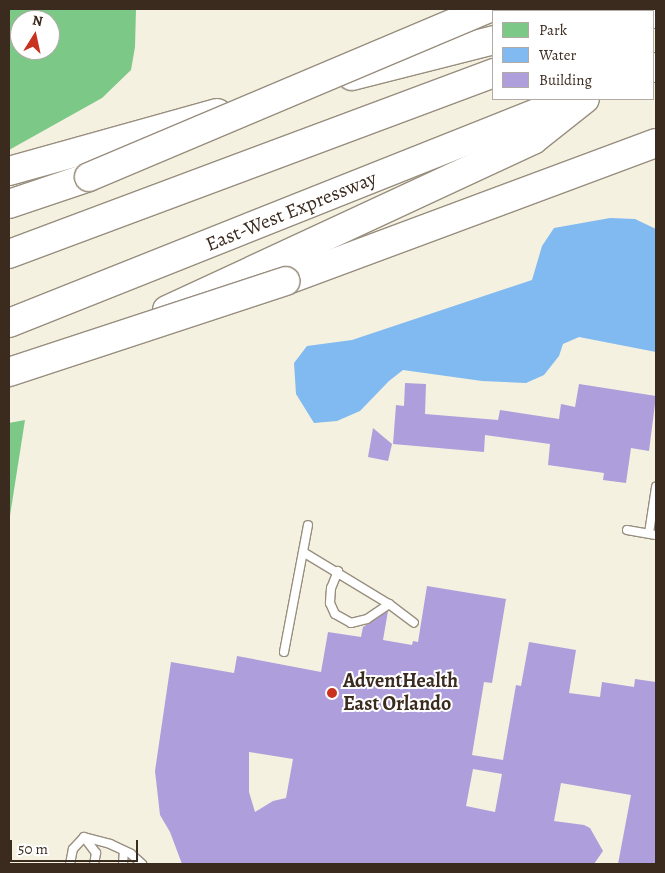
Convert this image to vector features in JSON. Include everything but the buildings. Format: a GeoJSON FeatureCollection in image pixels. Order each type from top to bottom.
{"type":"FeatureCollection","features":[{"type":"Feature","properties":{"kind":"highway"},"geometry":{"type":"LineString","coordinates":[[9,204],[89,177],[486,9]]}},
{"type":"Feature","properties":{"kind":"highway"},"geometry":{"type":"LineString","coordinates":[[9,171],[390,65],[492,40]]}},
{"type":"Feature","properties":{"kind":"highway"},"geometry":{"type":"LineString","coordinates":[[9,254],[492,74]]}},
{"type":"Feature","properties":{"kind":"highway","name":"East-West Expressway"},"geometry":{"type":"LineString","coordinates":[[9,323],[569,100]]}},
{"type":"Feature","properties":{"kind":"highway"},"geometry":{"type":"LineString","coordinates":[[9,383],[533,140],[584,100]]}},
{"type":"Feature","properties":{"kind":"highway"},"geometry":{"type":"LineString","coordinates":[[9,372],[285,281],[656,143]]}},
{"type":"Feature","properties":{"kind":"lane"},"geometry":{"type":"LineString","coordinates":[[627,530],[652,534],[656,487]]}},
{"type":"Feature","properties":{"kind":"lane"},"geometry":{"type":"LineString","coordinates":[[284,652],[308,525]]}},
{"type":"Feature","properties":{"kind":"lane"},"geometry":{"type":"LineString","coordinates":[[303,552],[389,604],[414,623]]}},
{"type":"Feature","properties":{"kind":"lane"},"geometry":{"type":"LineString","coordinates":[[338,572],[331,588],[330,603],[335,614],[351,623],[367,619],[389,604]]}},
{"type":"Feature","properties":{"kind":"lane"},"geometry":{"type":"LineString","coordinates":[[84,837],[124,851],[142,864]]}},
{"type":"Feature","properties":{"kind":"lane"},"geometry":{"type":"LineString","coordinates":[[70,864],[73,850],[84,837]]}},
{"type":"Feature","properties":{"kind":"lane"},"geometry":{"type":"LineString","coordinates":[[84,837],[96,853],[94,864]]}},
{"type":"Feature","properties":{"kind":"lane"},"geometry":{"type":"LineString","coordinates":[[123,864],[124,851]]}},
{"type":"Feature","properties":{"kind":"green space"},"geometry":{"type":"Polygon","coordinates":[[[9,9],[136,9],[135,47],[131,70],[102,98],[9,150],[9,9]]]}},
{"type":"Feature","properties":{"kind":"green space"},"geometry":{"type":"Polygon","coordinates":[[[25,420],[9,522],[9,423],[25,420]]]}},
{"type":"Feature","properties":{"kind":"water"},"geometry":{"type":"Polygon","coordinates":[[[610,218],[635,219],[656,229],[656,352],[579,337],[563,344],[559,356],[544,375],[526,383],[482,381],[403,370],[389,381],[360,411],[337,421],[314,423],[296,394],[294,363],[307,346],[352,340],[532,280],[542,246],[554,228],[610,218]]]}},
{"type":"Feature","properties":{"kind":"place","name":"AdventHealth East Orlando"},"geometry":{"type":"Point","coordinates":[332,693]}}]}
